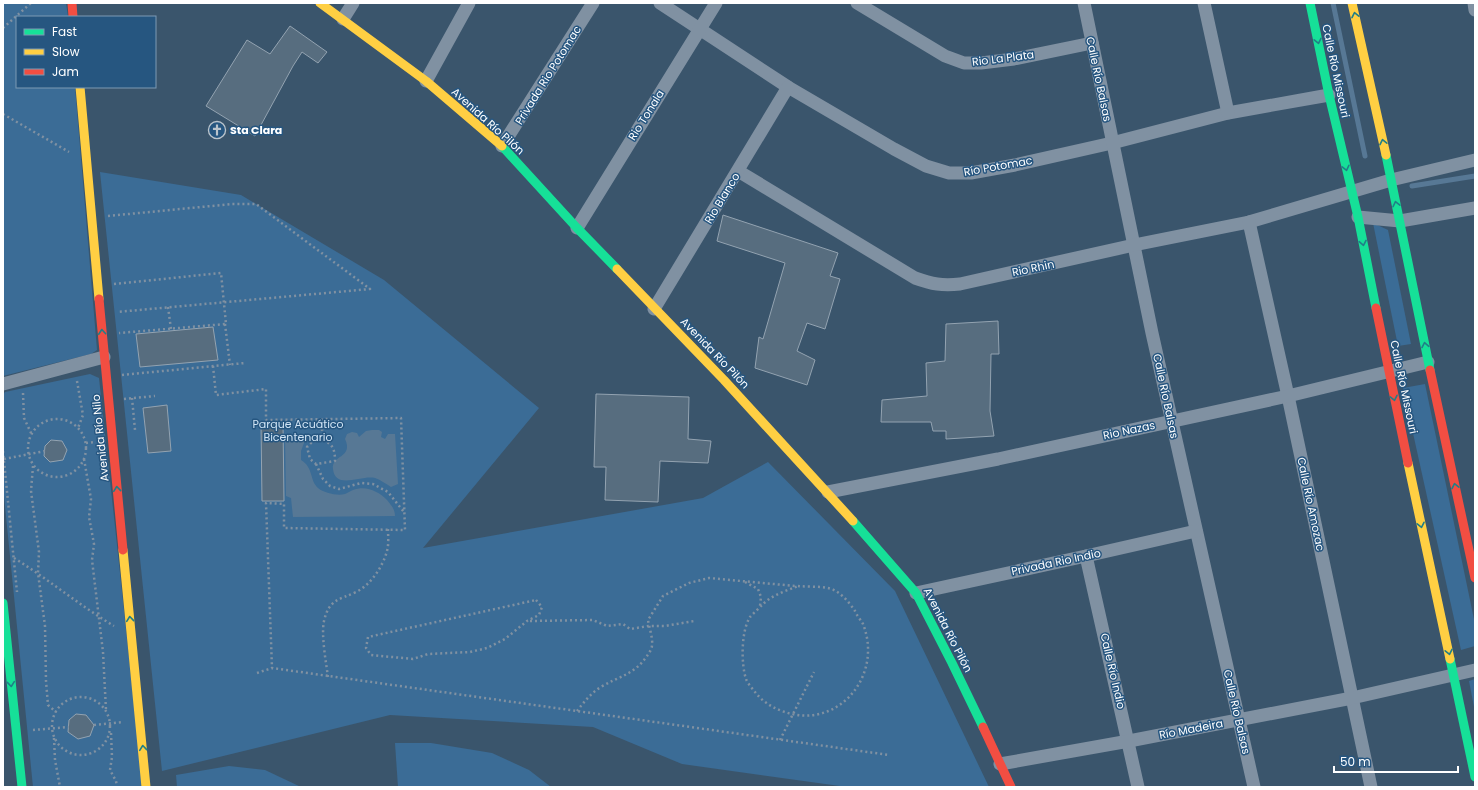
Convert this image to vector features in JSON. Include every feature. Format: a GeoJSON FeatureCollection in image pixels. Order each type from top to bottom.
{"type":"FeatureCollection","features":[{"type":"Feature","properties":{"kind":"street"},"geometry":{"type":"LineString","coordinates":[[72,3],[73,16]]}},
{"type":"Feature","properties":{"kind":"street","name":"Avenida Río Pilón"},"geometry":{"type":"LineString","coordinates":[[320,3],[426,81],[502,146],[577,228],[724,380],[828,492],[916,593],[952,663],[1011,787]]}},
{"type":"Feature","properties":{"kind":"street"},"geometry":{"type":"LineString","coordinates":[[343,19],[353,3]]}},
{"type":"Feature","properties":{"kind":"street"},"geometry":{"type":"LineString","coordinates":[[426,81],[469,3]]}},
{"type":"Feature","properties":{"kind":"street","name":"Privada Rio Potomac"},"geometry":{"type":"LineString","coordinates":[[502,146],[593,3]]}},
{"type":"Feature","properties":{"kind":"street","name":"Río Potomac"},"geometry":{"type":"LineString","coordinates":[[660,3],[788,87],[894,150],[926,166],[949,173],[971,173],[1112,143],[1228,114],[1329,95]]}},
{"type":"Feature","properties":{"kind":"street","name":"Rio Tonala"},"geometry":{"type":"LineString","coordinates":[[577,228],[716,3]]}},
{"type":"Feature","properties":{"kind":"street","name":"Rio La Plata"},"geometry":{"type":"LineString","coordinates":[[857,3],[945,56],[964,63],[981,63],[1014,58],[1092,43]]}},
{"type":"Feature","properties":{"kind":"street","name":"Calle Río Balsas"},"geometry":{"type":"LineString","coordinates":[[1084,3],[1112,143],[1172,421],[1254,787]]}},
{"type":"Feature","properties":{"kind":"street"},"geometry":{"type":"LineString","coordinates":[[1204,3],[1228,114]]}},
{"type":"Feature","properties":{"kind":"street","name":"Calle Río Missouri"},"geometry":{"type":"LineString","coordinates":[[1310,3],[1329,95],[1351,192],[1358,216],[1388,371],[1475,777]]}},
{"type":"Feature","properties":{"kind":"street"},"geometry":{"type":"LineString","coordinates":[[1352,3],[1400,221],[1428,362],[1475,578]]}},
{"type":"Feature","properties":{"kind":"street"},"geometry":{"type":"LineString","coordinates":[[1474,3],[1475,10]]}},
{"type":"Feature","properties":{"kind":"street","name":"Rio Blanco"},"geometry":{"type":"LineString","coordinates":[[654,309],[788,87]]}},
{"type":"Feature","properties":{"kind":"street","name":"Avenida Río Nilo"},"geometry":{"type":"LineString","coordinates":[[80,88],[104,358],[146,787]]}},
{"type":"Feature","properties":{"kind":"street","name":"Rio Rhin"},"geometry":{"type":"LineString","coordinates":[[738,172],[915,278],[930,284],[944,285],[960,284],[1134,245],[1249,222],[1391,180],[1475,160]]}},
{"type":"Feature","properties":{"kind":"street"},"geometry":{"type":"LineString","coordinates":[[1358,216],[1400,221],[1475,208]]}},
{"type":"Feature","properties":{"kind":"street","name":"Calle Río Amozac"},"geometry":{"type":"LineString","coordinates":[[1249,222],[1288,396],[1371,787]]}},
{"type":"Feature","properties":{"kind":"street"},"geometry":{"type":"LineString","coordinates":[[3,384],[104,358]]}},
{"type":"Feature","properties":{"kind":"street","name":"Rio Nazas"},"geometry":{"type":"LineString","coordinates":[[828,492],[998,459],[1288,396],[1428,362]]}},
{"type":"Feature","properties":{"kind":"street","name":"Privada Rio Indio"},"geometry":{"type":"LineString","coordinates":[[916,593],[1196,531]]}},
{"type":"Feature","properties":{"kind":"street","name":"Calle Río Indio"},"geometry":{"type":"LineString","coordinates":[[1086,556],[1138,787]]}},
{"type":"Feature","properties":{"kind":"street"},"geometry":{"type":"LineString","coordinates":[[3,603],[22,787]]}},
{"type":"Feature","properties":{"kind":"street","name":"Río Madeira"},"geometry":{"type":"LineString","coordinates":[[1000,764],[1352,698],[1475,670]]}},
{"type":"Feature","properties":{"kind":"path"},"geometry":{"type":"LineString","coordinates":[[17,16],[32,3]]}},
{"type":"Feature","properties":{"kind":"path"},"geometry":{"type":"LineString","coordinates":[[3,28],[16,17]]}},
{"type":"Feature","properties":{"kind":"path"},"geometry":{"type":"LineString","coordinates":[[3,114],[71,154]]}},
{"type":"Feature","properties":{"kind":"path"},"geometry":{"type":"LineString","coordinates":[[91,218],[232,204],[256,204],[370,289],[114,312]]}},
{"type":"Feature","properties":{"kind":"path"},"geometry":{"type":"LineString","coordinates":[[98,286],[221,273],[230,365]]}},
{"type":"Feature","properties":{"kind":"path"},"geometry":{"type":"LineString","coordinates":[[168,308],[171,329]]}},
{"type":"Feature","properties":{"kind":"path"},"geometry":{"type":"LineString","coordinates":[[117,334],[225,324]]}},
{"type":"Feature","properties":{"kind":"path"},"geometry":{"type":"LineString","coordinates":[[121,375],[245,363]]}},
{"type":"Feature","properties":{"kind":"path"},"geometry":{"type":"LineString","coordinates":[[213,366],[216,395],[266,389],[266,420],[401,418],[405,530],[284,528],[284,504],[266,503],[272,668]]}},
{"type":"Feature","properties":{"kind":"path"},"geometry":{"type":"LineString","coordinates":[[78,381],[83,415],[78,428]]}},
{"type":"Feature","properties":{"kind":"path"},"geometry":{"type":"LineString","coordinates":[[23,393],[24,418],[31,433]]}},
{"type":"Feature","properties":{"kind":"path"},"geometry":{"type":"LineString","coordinates":[[124,399],[155,396]]}},
{"type":"Feature","properties":{"kind":"path"},"geometry":{"type":"LineString","coordinates":[[132,398],[135,430]]}},
{"type":"Feature","properties":{"kind":"path"},"geometry":{"type":"LineString","coordinates":[[54,418],[68,421],[78,428],[84,437],[86,451],[84,459],[78,469],[64,477],[56,478],[46,476],[33,466],[27,450],[28,440],[31,433],[40,423],[54,418]]}},
{"type":"Feature","properties":{"kind":"path"},"geometry":{"type":"LineString","coordinates":[[321,419],[323,440]]}},
{"type":"Feature","properties":{"kind":"path"},"geometry":{"type":"LineString","coordinates":[[316,464],[335,461],[335,451],[330,443],[323,440],[313,441],[307,447],[310,459],[316,464],[323,479],[330,486],[339,489],[361,483],[373,484],[388,492],[405,512]]}},
{"type":"Feature","properties":{"kind":"path"},"geometry":{"type":"LineString","coordinates":[[4,459],[45,452]]}},
{"type":"Feature","properties":{"kind":"path"},"geometry":{"type":"LineString","coordinates":[[84,459],[91,499],[89,517],[93,537],[92,560],[103,652],[106,710],[111,723],[112,757],[110,770],[116,781],[117,787]]}},
{"type":"Feature","properties":{"kind":"path"},"geometry":{"type":"LineString","coordinates":[[33,466],[31,491],[39,552],[38,573],[45,626],[48,705],[56,712]]}},
{"type":"Feature","properties":{"kind":"path"},"geometry":{"type":"LineString","coordinates":[[328,676],[324,641],[324,622],[330,605],[340,597],[357,591],[371,580],[388,550],[388,529]]}},
{"type":"Feature","properties":{"kind":"path"},"geometry":{"type":"LineString","coordinates":[[13,558],[38,573],[99,617],[118,628]]}},
{"type":"Feature","properties":{"kind":"path"},"geometry":{"type":"LineString","coordinates":[[577,711],[587,698],[600,688],[629,674],[642,664],[653,644],[648,620],[663,596],[689,582],[709,578],[829,588],[841,595],[863,624],[867,642],[868,659],[862,678],[853,695],[833,710],[816,716],[791,715],[774,708],[760,698],[747,680],[742,655],[745,635],[750,618],[764,603],[778,594],[798,586]]}},
{"type":"Feature","properties":{"kind":"path"},"geometry":{"type":"LineString","coordinates":[[743,581],[758,589],[762,597],[759,608]]}},
{"type":"Feature","properties":{"kind":"path"},"geometry":{"type":"LineString","coordinates":[[527,621],[539,615],[542,607],[536,600],[368,638],[366,648],[371,655],[413,660],[428,654],[470,652],[487,648],[505,639],[527,621],[593,620],[607,626],[623,624],[630,629],[649,626],[665,626],[694,621]]}},
{"type":"Feature","properties":{"kind":"path"},"geometry":{"type":"LineString","coordinates":[[257,673],[272,668],[889,755]]}},
{"type":"Feature","properties":{"kind":"path"},"geometry":{"type":"LineString","coordinates":[[780,740],[791,715],[814,672]]}},
{"type":"Feature","properties":{"kind":"path"},"geometry":{"type":"LineString","coordinates":[[60,787],[55,760],[52,728],[53,719],[56,712],[65,702],[78,697],[93,699],[100,703],[106,710]]}},
{"type":"Feature","properties":{"kind":"path"},"geometry":{"type":"LineString","coordinates":[[94,725],[126,722]]}},
{"type":"Feature","properties":{"kind":"path"},"geometry":{"type":"LineString","coordinates":[[30,731],[68,727]]}},
{"type":"Feature","properties":{"kind":"path"},"geometry":{"type":"LineString","coordinates":[[54,738],[64,750],[71,754],[81,756],[96,752],[102,747],[109,737],[111,730]]}},
{"type":"Feature","properties":{"kind":"green space"},"geometry":{"type":"Polygon","coordinates":[[[3,3],[66,3],[68,16],[16,16],[16,88],[75,88],[97,350],[91,354],[3,376],[3,3]]]}},
{"type":"Feature","properties":{"kind":"green space","name":"Parque Acuático Bicentenario"},"geometry":{"type":"Polygon","coordinates":[[[100,172],[241,195],[384,280],[539,408],[423,548],[703,498],[768,462],[895,591],[989,787],[847,787],[682,764],[593,727],[390,715],[162,771],[100,172]]]}},
{"type":"Feature","properties":{"kind":"green space"},"geometry":{"type":"Polygon","coordinates":[[[1373,223],[1388,230],[1411,344],[1398,346],[1373,223]]]}},
{"type":"Feature","properties":{"kind":"green space"},"geometry":{"type":"Polygon","coordinates":[[[90,374],[99,378],[143,787],[33,787],[3,486],[3,395],[5,392],[90,374]]]}},
{"type":"Feature","properties":{"kind":"green space"},"geometry":{"type":"Polygon","coordinates":[[[1425,384],[1475,624],[1475,646],[1461,650],[1403,388],[1425,384]]]}},
{"type":"Feature","properties":{"kind":"green space"},"geometry":{"type":"Polygon","coordinates":[[[1475,679],[1475,712],[1469,681],[1475,679]]]}},
{"type":"Feature","properties":{"kind":"green space"},"geometry":{"type":"Polygon","coordinates":[[[395,743],[431,743],[492,753],[529,770],[551,787],[398,787],[395,743]]]}},
{"type":"Feature","properties":{"kind":"green space"},"geometry":{"type":"Polygon","coordinates":[[[229,766],[265,770],[301,787],[177,787],[176,775],[229,766]]]}},
{"type":"Feature","properties":{"kind":"shaded area"},"geometry":{"type":"Polygon","coordinates":[[[379,430],[382,432],[381,437],[385,439],[388,434],[395,434],[398,484],[391,487],[375,478],[350,480],[338,479],[333,469],[333,464],[335,461],[347,450],[345,439],[347,434],[352,432],[357,433],[359,437],[366,431],[379,430]]]}},
{"type":"Feature","properties":{"kind":"shaded area"},"geometry":{"type":"Polygon","coordinates":[[[285,435],[307,435],[301,451],[301,460],[310,470],[313,481],[318,488],[327,493],[338,495],[363,488],[372,490],[387,500],[394,509],[395,516],[293,517],[291,498],[286,496],[285,435]]]}},
{"type":"Feature","properties":{"kind":"building"},"geometry":{"type":"Polygon","coordinates":[[[290,26],[327,52],[318,63],[302,52],[255,136],[206,106],[247,40],[270,54],[290,26]]]}},
{"type":"Feature","properties":{"kind":"building"},"geometry":{"type":"Polygon","coordinates":[[[723,215],[838,253],[830,276],[840,279],[825,329],[807,323],[797,351],[815,360],[807,385],[755,368],[759,337],[763,339],[785,263],[717,241],[723,215]]]}},
{"type":"Feature","properties":{"kind":"building"},"geometry":{"type":"Polygon","coordinates":[[[998,321],[999,354],[991,354],[990,411],[994,436],[946,439],[946,431],[933,431],[931,422],[881,422],[882,400],[927,396],[926,363],[945,361],[946,324],[998,321]]]}},
{"type":"Feature","properties":{"kind":"building"},"geometry":{"type":"Polygon","coordinates":[[[213,327],[218,360],[140,367],[136,334],[213,327]]]}},
{"type":"Feature","properties":{"kind":"building"},"geometry":{"type":"Polygon","coordinates":[[[596,394],[689,397],[688,439],[711,441],[708,463],[660,461],[658,502],[605,500],[606,467],[594,467],[596,394]]]}},
{"type":"Feature","properties":{"kind":"building"},"geometry":{"type":"Polygon","coordinates":[[[167,405],[171,451],[148,453],[143,408],[167,405]]]}},
{"type":"Feature","properties":{"kind":"building"},"geometry":{"type":"Polygon","coordinates":[[[261,424],[283,424],[284,501],[262,501],[261,424]]]}},
{"type":"Feature","properties":{"kind":"building"},"geometry":{"type":"Polygon","coordinates":[[[51,440],[62,441],[67,450],[63,460],[50,462],[44,456],[45,446],[51,440]]]}},
{"type":"Feature","properties":{"kind":"building"},"geometry":{"type":"Polygon","coordinates":[[[76,714],[86,715],[94,725],[90,736],[78,739],[68,732],[69,720],[76,714]]]}},
{"type":"Feature","properties":{"kind":"waterway"},"geometry":{"type":"LineString","coordinates":[[1333,3],[1365,156]]}},
{"type":"Feature","properties":{"kind":"waterway"},"geometry":{"type":"LineString","coordinates":[[1412,186],[1475,176]]}},
{"type":"Feature","properties":{"kind":"traffic: fast"},"geometry":{"type":"LineString","coordinates":[[1310,3],[1329,95],[1358,217],[1376,308]]}},
{"type":"Feature","properties":{"kind":"traffic: fast"},"geometry":{"type":"LineString","coordinates":[[502,146],[577,228],[617,269]]}},
{"type":"Feature","properties":{"kind":"traffic: fast"},"geometry":{"type":"LineString","coordinates":[[1386,155],[1430,370]]}},
{"type":"Feature","properties":{"kind":"traffic: fast"},"geometry":{"type":"LineString","coordinates":[[853,521],[916,593],[983,727]]}},
{"type":"Feature","properties":{"kind":"traffic: fast"},"geometry":{"type":"LineString","coordinates":[[3,603],[22,787]]}},
{"type":"Feature","properties":{"kind":"traffic: fast"},"geometry":{"type":"LineString","coordinates":[[1450,659],[1475,777]]}},
{"type":"Feature","properties":{"kind":"traffic: slow"},"geometry":{"type":"LineString","coordinates":[[320,3],[426,81],[502,146]]}},
{"type":"Feature","properties":{"kind":"traffic: slow"},"geometry":{"type":"LineString","coordinates":[[1352,3],[1386,155]]}},
{"type":"Feature","properties":{"kind":"traffic: slow"},"geometry":{"type":"LineString","coordinates":[[80,88],[99,299]]}},
{"type":"Feature","properties":{"kind":"traffic: slow"},"geometry":{"type":"LineString","coordinates":[[617,269],[724,380],[853,521]]}},
{"type":"Feature","properties":{"kind":"traffic: slow"},"geometry":{"type":"LineString","coordinates":[[1408,463],[1450,659]]}},
{"type":"Feature","properties":{"kind":"traffic: slow"},"geometry":{"type":"LineString","coordinates":[[123,550],[146,787]]}},
{"type":"Feature","properties":{"kind":"traffic: jam"},"geometry":{"type":"LineString","coordinates":[[72,3],[73,16]]}},
{"type":"Feature","properties":{"kind":"traffic: jam"},"geometry":{"type":"LineString","coordinates":[[99,299],[123,550]]}},
{"type":"Feature","properties":{"kind":"traffic: jam"},"geometry":{"type":"LineString","coordinates":[[1376,308],[1408,463]]}},
{"type":"Feature","properties":{"kind":"traffic: jam"},"geometry":{"type":"LineString","coordinates":[[1430,370],[1475,578]]}},
{"type":"Feature","properties":{"kind":"traffic: jam"},"geometry":{"type":"LineString","coordinates":[[983,727],[1011,787]]}},
{"type":"Feature","properties":{"kind":"place","name":"Sta Clara"},"geometry":{"type":"Point","coordinates":[217,130]}}]}
